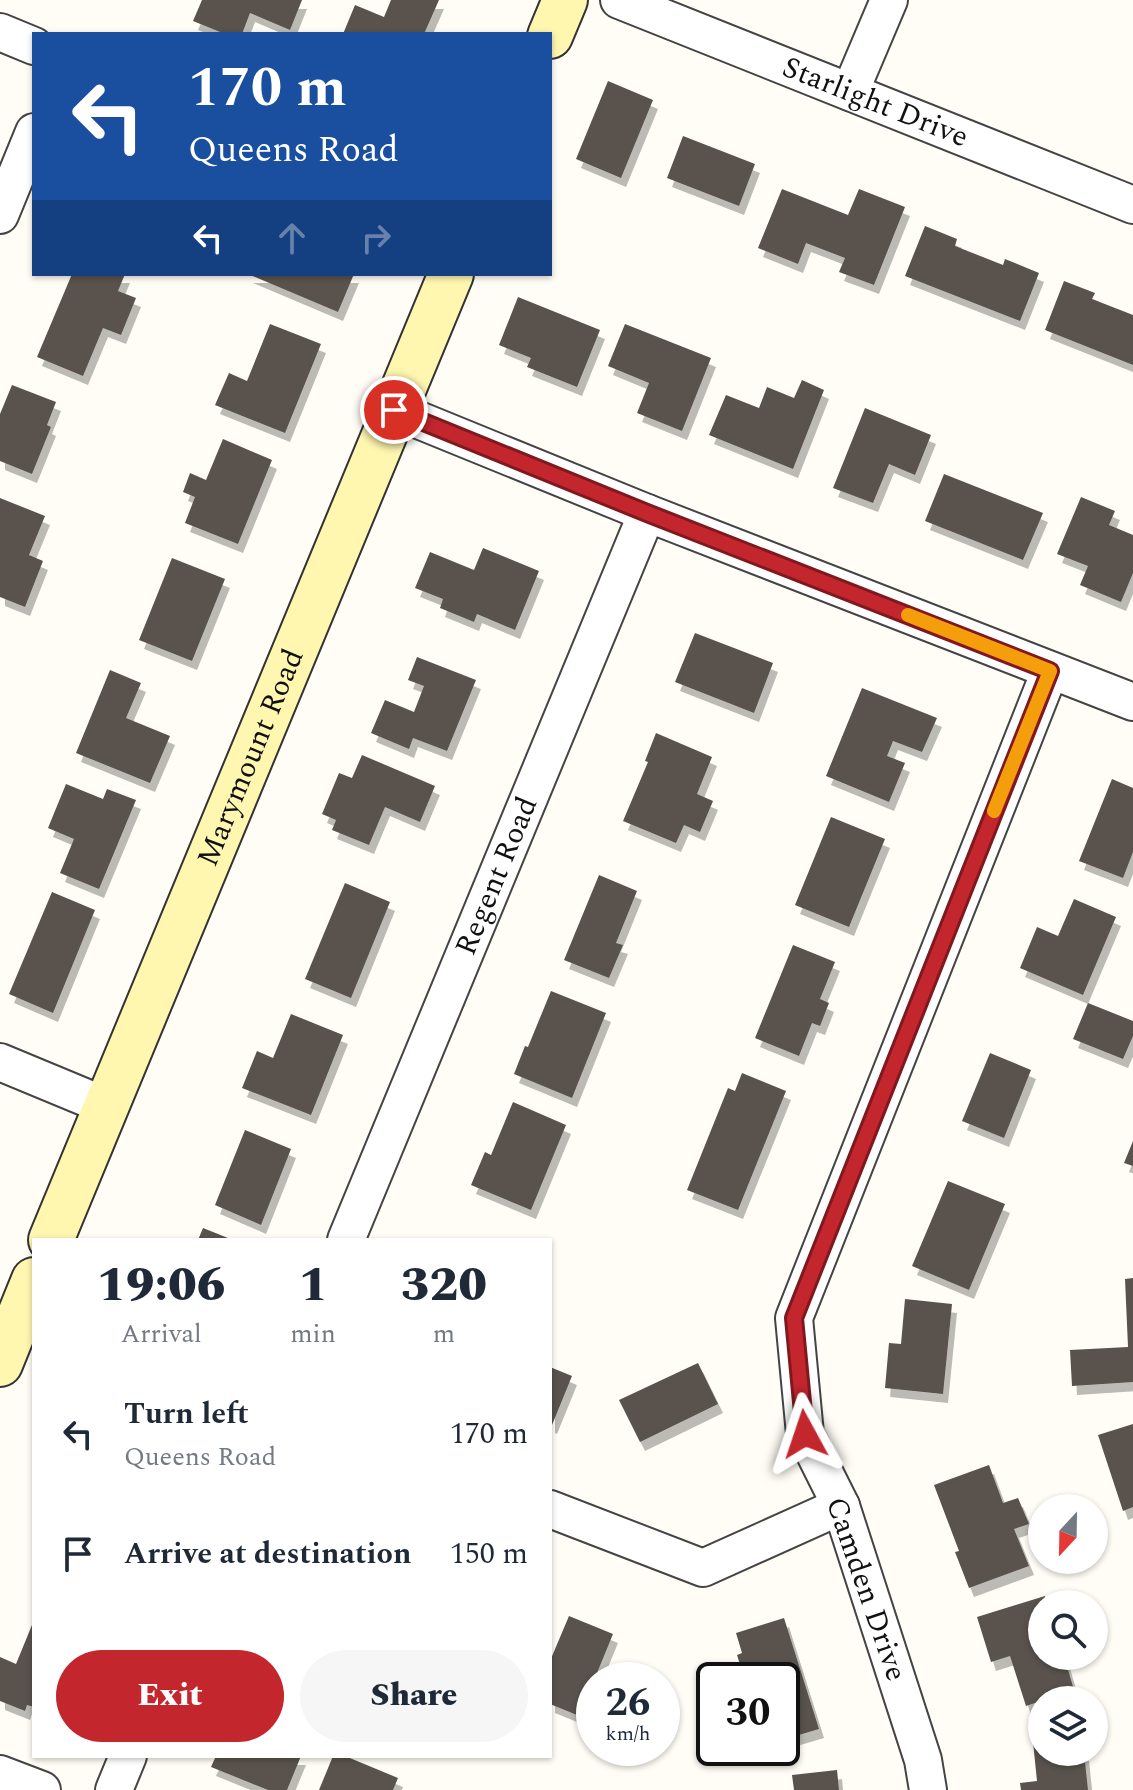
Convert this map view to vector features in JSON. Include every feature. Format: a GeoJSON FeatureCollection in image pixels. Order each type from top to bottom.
{"type":"FeatureCollection","features":[{"type":"Feature","properties":{"kind":"street"},"geometry":{"type":"LineString","coordinates":[[552,32],[565,0]]}},
{"type":"Feature","properties":{"kind":"street","name":"Starlight Drive"},"geometry":{"type":"LineString","coordinates":[[619,0],[1133,205]]}},
{"type":"Feature","properties":{"kind":"street"},"geometry":{"type":"LineString","coordinates":[[850,92],[889,0]]}},
{"type":"Feature","properties":{"kind":"street"},"geometry":{"type":"LineString","coordinates":[[0,32],[32,45]]}},
{"type":"Feature","properties":{"kind":"street"},"geometry":{"type":"LineString","coordinates":[[0,215],[32,137]]}},
{"type":"Feature","properties":{"kind":"street","name":"Marymount Road"},"geometry":{"type":"LineString","coordinates":[[52,1238],[450,276]]}},
{"type":"Feature","properties":{"kind":"street"},"geometry":{"type":"LineString","coordinates":[[394,410],[647,513],[1133,702]]}},
{"type":"Feature","properties":{"kind":"street","name":"Regent Road"},"geometry":{"type":"LineString","coordinates":[[347,1238],[647,513]]}},
{"type":"Feature","properties":{"kind":"street","name":"Camden Drive"},"geometry":{"type":"LineString","coordinates":[[928,1790],[923,1760],[841,1506],[805,1434],[794,1318],[1050,671]]}},
{"type":"Feature","properties":{"kind":"street"},"geometry":{"type":"LineString","coordinates":[[0,1062],[106,1106]]}},
{"type":"Feature","properties":{"kind":"street"},"geometry":{"type":"LineString","coordinates":[[0,1364],[32,1285]]}},
{"type":"Feature","properties":{"kind":"street"},"geometry":{"type":"LineString","coordinates":[[552,1510],[703,1568],[841,1506]]}},
{"type":"Feature","properties":{"kind":"street"},"geometry":{"type":"LineString","coordinates":[[114,1790],[127,1758]]}},
{"type":"Feature","properties":{"kind":"street"},"geometry":{"type":"LineString","coordinates":[[0,1774],[42,1790]]}},
{"type":"Feature","properties":{"kind":"building"},"geometry":{"type":"Polygon","coordinates":[[[202,0],[302,0],[290,30],[250,13],[243,32],[220,32],[193,21],[202,0]]]}},
{"type":"Feature","properties":{"kind":"building"},"geometry":{"type":"Polygon","coordinates":[[[391,0],[439,0],[425,32],[344,32],[355,5],[384,17],[391,0]]]}},
{"type":"Feature","properties":{"kind":"building"},"geometry":{"type":"Polygon","coordinates":[[[608,81],[653,100],[621,178],[576,159],[608,81]]]}},
{"type":"Feature","properties":{"kind":"building"},"geometry":{"type":"Polygon","coordinates":[[[683,136],[755,164],[739,206],[667,178],[683,136]]]}},
{"type":"Feature","properties":{"kind":"building"},"geometry":{"type":"Polygon","coordinates":[[[782,189],[848,215],[859,189],[905,207],[874,285],[839,272],[845,258],[806,243],[798,264],[758,248],[782,189]]]}},
{"type":"Feature","properties":{"kind":"building"},"geometry":{"type":"Polygon","coordinates":[[[925,226],[957,239],[955,246],[1003,265],[1005,259],[1039,273],[1020,321],[905,276],[925,226]]]}},
{"type":"Feature","properties":{"kind":"building"},"geometry":{"type":"Polygon","coordinates":[[[71,276],[124,276],[118,291],[136,298],[121,335],[103,328],[83,376],[37,357],[71,276]]]}},
{"type":"Feature","properties":{"kind":"building"},"geometry":{"type":"Polygon","coordinates":[[[253,276],[353,276],[338,312],[253,276]]]}},
{"type":"Feature","properties":{"kind":"building"},"geometry":{"type":"Polygon","coordinates":[[[1064,281],[1095,293],[1092,299],[1133,315],[1133,365],[1045,330],[1064,281]]]}},
{"type":"Feature","properties":{"kind":"building"},"geometry":{"type":"Polygon","coordinates":[[[518,297],[600,330],[577,387],[527,367],[531,358],[499,345],[518,297]]]}},
{"type":"Feature","properties":{"kind":"building"},"geometry":{"type":"Polygon","coordinates":[[[270,324],[321,344],[285,433],[215,405],[229,373],[247,381],[270,324]]]}},
{"type":"Feature","properties":{"kind":"building"},"geometry":{"type":"Polygon","coordinates":[[[625,324],[711,358],[682,431],[637,413],[649,383],[608,366],[625,324]]]}},
{"type":"Feature","properties":{"kind":"building"},"geometry":{"type":"Polygon","coordinates":[[[802,380],[824,390],[793,469],[709,435],[726,395],[759,408],[767,387],[794,398],[802,380]]]}},
{"type":"Feature","properties":{"kind":"building"},"geometry":{"type":"Polygon","coordinates":[[[12,385],[56,402],[47,425],[51,427],[32,474],[0,461],[0,414],[12,385]]]}},
{"type":"Feature","properties":{"kind":"building"},"geometry":{"type":"Polygon","coordinates":[[[865,408],[931,435],[915,475],[889,464],[873,503],[833,488],[865,408]]]}},
{"type":"Feature","properties":{"kind":"building"},"geometry":{"type":"Polygon","coordinates":[[[223,439],[272,460],[238,544],[185,523],[195,497],[183,492],[190,473],[206,480],[223,439]]]}},
{"type":"Feature","properties":{"kind":"building"},"geometry":{"type":"Polygon","coordinates":[[[944,474],[1043,513],[1023,560],[925,521],[944,474]]]}},
{"type":"Feature","properties":{"kind":"building"},"geometry":{"type":"Polygon","coordinates":[[[1081,497],[1115,511],[1109,525],[1133,535],[1133,573],[1121,602],[1080,585],[1088,566],[1057,554],[1081,497]]]}},
{"type":"Feature","properties":{"kind":"building"},"geometry":{"type":"Polygon","coordinates":[[[0,498],[45,516],[29,555],[43,561],[25,607],[0,597],[0,498]]]}},
{"type":"Feature","properties":{"kind":"building"},"geometry":{"type":"Polygon","coordinates":[[[483,548],[539,571],[515,630],[477,614],[474,622],[440,608],[443,599],[415,588],[430,552],[474,570],[483,548]]]}},
{"type":"Feature","properties":{"kind":"building"},"geometry":{"type":"Polygon","coordinates":[[[172,558],[225,579],[192,661],[139,640],[172,558]]]}},
{"type":"Feature","properties":{"kind":"building"},"geometry":{"type":"Polygon","coordinates":[[[695,633],[773,663],[754,713],[675,682],[695,633]]]}},
{"type":"Feature","properties":{"kind":"building"},"geometry":{"type":"Polygon","coordinates":[[[417,657],[476,680],[447,751],[413,738],[409,749],[371,733],[385,700],[414,712],[424,686],[408,680],[417,657]]]}},
{"type":"Feature","properties":{"kind":"building"},"geometry":{"type":"Polygon","coordinates":[[[110,670],[141,683],[126,718],[170,736],[150,783],[76,753],[110,670]]]}},
{"type":"Feature","properties":{"kind":"building"},"geometry":{"type":"Polygon","coordinates":[[[862,688],[937,718],[922,752],[893,741],[887,756],[905,763],[889,802],[826,776],[862,688]]]}},
{"type":"Feature","properties":{"kind":"building"},"geometry":{"type":"Polygon","coordinates":[[[656,733],[712,757],[697,794],[713,801],[700,832],[684,825],[676,843],[623,821],[648,762],[645,761],[656,733]]]}},
{"type":"Feature","properties":{"kind":"building"},"geometry":{"type":"Polygon","coordinates":[[[362,755],[435,786],[420,822],[385,807],[369,845],[332,830],[336,820],[322,814],[339,773],[352,778],[362,755]]]}},
{"type":"Feature","properties":{"kind":"building"},"geometry":{"type":"Polygon","coordinates":[[[1112,779],[1133,788],[1133,852],[1123,878],[1079,861],[1112,779]]]}},
{"type":"Feature","properties":{"kind":"building"},"geometry":{"type":"Polygon","coordinates":[[[66,784],[103,799],[107,789],[136,800],[99,889],[60,873],[74,839],[48,828],[66,784]]]}},
{"type":"Feature","properties":{"kind":"building"},"geometry":{"type":"Polygon","coordinates":[[[831,817],[885,839],[849,927],[795,905],[831,817]]]}},
{"type":"Feature","properties":{"kind":"building"},"geometry":{"type":"Polygon","coordinates":[[[599,875],[637,891],[616,943],[623,945],[609,978],[564,960],[599,875]]]}},
{"type":"Feature","properties":{"kind":"building"},"geometry":{"type":"Polygon","coordinates":[[[345,883],[390,902],[351,998],[305,979],[345,883]]]}},
{"type":"Feature","properties":{"kind":"building"},"geometry":{"type":"Polygon","coordinates":[[[52,892],[95,910],[53,1013],[9,994],[52,892]]]}},
{"type":"Feature","properties":{"kind":"building"},"geometry":{"type":"Polygon","coordinates":[[[1074,899],[1116,917],[1083,995],[1020,968],[1037,927],[1058,936],[1074,899]]]}},
{"type":"Feature","properties":{"kind":"building"},"geometry":{"type":"Polygon","coordinates":[[[793,945],[835,962],[820,999],[829,1003],[820,1026],[812,1023],[799,1056],[755,1038],[793,945]]]}},
{"type":"Feature","properties":{"kind":"building"},"geometry":{"type":"Polygon","coordinates":[[[551,991],[606,1013],[572,1098],[514,1074],[551,991]]]}},
{"type":"Feature","properties":{"kind":"building"},"geometry":{"type":"Polygon","coordinates":[[[1088,1003],[1133,1021],[1133,1036],[1123,1059],[1073,1039],[1088,1003]]]}},
{"type":"Feature","properties":{"kind":"building"},"geometry":{"type":"Polygon","coordinates":[[[291,1014],[343,1035],[311,1115],[242,1088],[257,1051],[273,1058],[291,1014]]]}},
{"type":"Feature","properties":{"kind":"building"},"geometry":{"type":"Polygon","coordinates":[[[990,1053],[1031,1070],[1004,1138],[962,1121],[990,1053]]]}},
{"type":"Feature","properties":{"kind":"building"},"geometry":{"type":"Polygon","coordinates":[[[742,1073],[786,1091],[738,1210],[687,1190],[728,1088],[735,1091],[742,1073]]]}},
{"type":"Feature","properties":{"kind":"building"},"geometry":{"type":"Polygon","coordinates":[[[513,1102],[566,1125],[531,1210],[471,1185],[485,1152],[491,1155],[513,1102]]]}},
{"type":"Feature","properties":{"kind":"building"},"geometry":{"type":"Polygon","coordinates":[[[245,1130],[291,1149],[261,1225],[215,1205],[245,1130]]]}},
{"type":"Feature","properties":{"kind":"building"},"geometry":{"type":"Polygon","coordinates":[[[1133,1141],[1133,1166],[1124,1163],[1133,1141]]]}},
{"type":"Feature","properties":{"kind":"building"},"geometry":{"type":"Polygon","coordinates":[[[948,1181],[1005,1204],[969,1290],[912,1266],[948,1181]]]}},
{"type":"Feature","properties":{"kind":"building"},"geometry":{"type":"Polygon","coordinates":[[[203,1228],[228,1238],[199,1238],[203,1228]]]}},
{"type":"Feature","properties":{"kind":"building"},"geometry":{"type":"Polygon","coordinates":[[[1133,1278],[1133,1382],[1072,1386],[1070,1350],[1128,1347],[1125,1279],[1133,1278]]]}},
{"type":"Feature","properties":{"kind":"building"},"geometry":{"type":"Polygon","coordinates":[[[905,1299],[952,1304],[943,1394],[885,1388],[889,1343],[901,1344],[905,1299]]]}},
{"type":"Feature","properties":{"kind":"building"},"geometry":{"type":"Polygon","coordinates":[[[698,1363],[718,1404],[640,1442],[619,1400],[698,1363]]]}},
{"type":"Feature","properties":{"kind":"building"},"geometry":{"type":"Polygon","coordinates":[[[552,1368],[572,1376],[552,1425],[552,1368]]]}},
{"type":"Feature","properties":{"kind":"building"},"geometry":{"type":"Polygon","coordinates":[[[1133,1424],[1133,1507],[1123,1511],[1098,1435],[1133,1424]]]}},
{"type":"Feature","properties":{"kind":"building"},"geometry":{"type":"Polygon","coordinates":[[[989,1465],[1003,1503],[1018,1498],[1028,1522],[1014,1529],[1028,1566],[969,1588],[955,1552],[959,1551],[934,1485],[989,1465]]]}},
{"type":"Feature","properties":{"kind":"building"},"geometry":{"type":"Polygon","coordinates":[[[1028,1601],[1028,1670],[1068,1670],[1073,1686],[1028,1686],[1026,1706],[1010,1656],[991,1662],[977,1617],[1028,1601]]]}},
{"type":"Feature","properties":{"kind":"building"},"geometry":{"type":"Polygon","coordinates":[[[569,1616],[613,1634],[602,1662],[576,1662],[576,1715],[552,1705],[552,1656],[569,1616]]]}},
{"type":"Feature","properties":{"kind":"building"},"geometry":{"type":"Polygon","coordinates":[[[784,1618],[798,1662],[739,1662],[737,1655],[742,1653],[736,1633],[784,1618]]]}},
{"type":"Feature","properties":{"kind":"building"},"geometry":{"type":"Polygon","coordinates":[[[32,1625],[32,1706],[27,1705],[25,1711],[0,1701],[0,1657],[16,1664],[32,1625]]]}},
{"type":"Feature","properties":{"kind":"building"},"geometry":{"type":"Polygon","coordinates":[[[800,1669],[819,1729],[800,1735],[800,1669]]]}},
{"type":"Feature","properties":{"kind":"building"},"geometry":{"type":"Polygon","coordinates":[[[215,1758],[300,1758],[287,1790],[268,1790],[211,1767],[215,1758]]]}},
{"type":"Feature","properties":{"kind":"building"},"geometry":{"type":"Polygon","coordinates":[[[332,1758],[350,1758],[398,1778],[393,1790],[319,1790],[332,1758]]]}},
{"type":"Feature","properties":{"kind":"building"},"geometry":{"type":"Polygon","coordinates":[[[1035,1766],[1085,1766],[1088,1790],[1021,1790],[1020,1783],[1037,1781],[1035,1766]]]}},
{"type":"Feature","properties":{"kind":"building"},"geometry":{"type":"Polygon","coordinates":[[[837,1770],[839,1790],[794,1790],[792,1775],[837,1770]]]}},
{"type":"Feature","properties":{"kind":"slow traffic"},"geometry":{"type":"LineString","coordinates":[[908,615],[1050,671],[994,811]]}},
{"type":"Feature","properties":{"kind":"route"},"geometry":{"type":"LineString","coordinates":[[394,410],[1050,671],[794,1318],[805,1434]]}}]}
